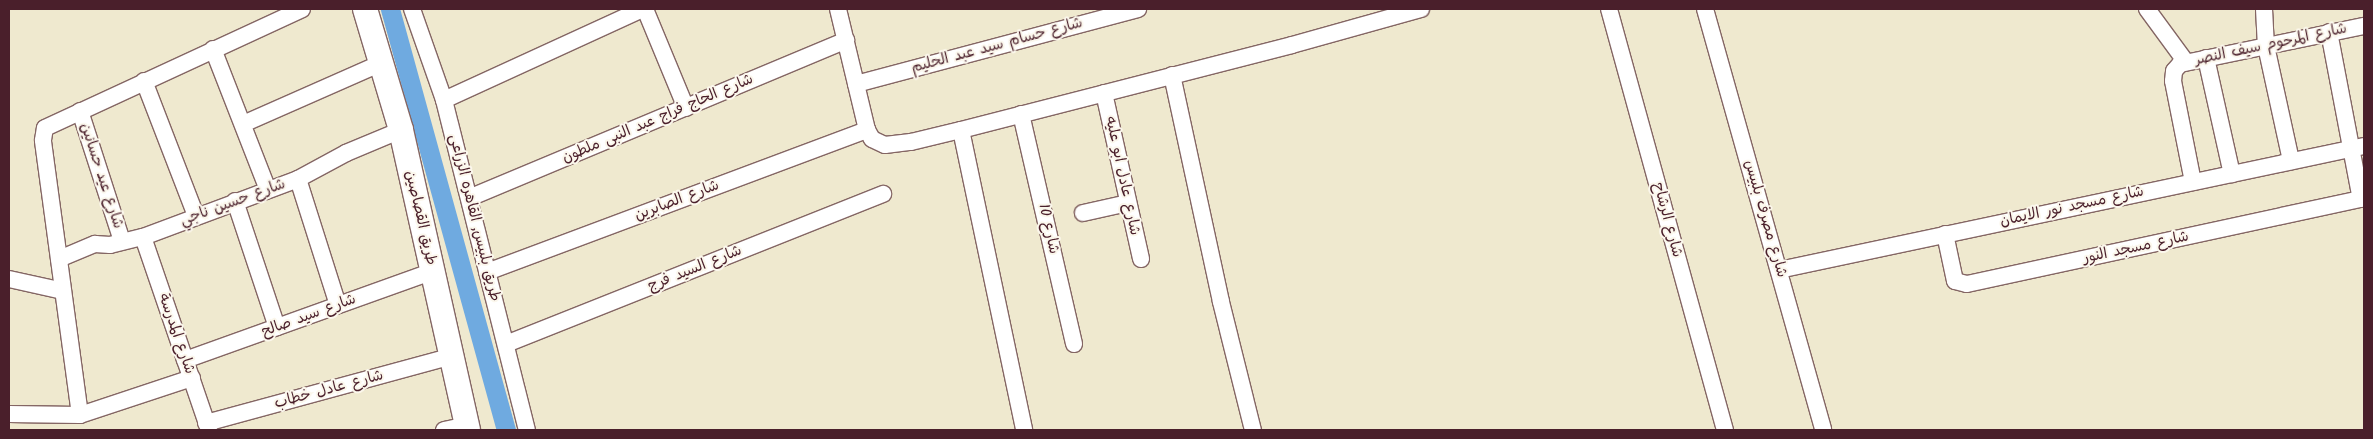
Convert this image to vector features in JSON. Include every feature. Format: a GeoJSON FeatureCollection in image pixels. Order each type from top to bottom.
{"type":"FeatureCollection","features":[{"type":"Feature","properties":{"kind":"street"},"geometry":{"type":"LineString","coordinates":[[80,415],[43,136],[48,125],[302,9]]}},
{"type":"Feature","properties":{"kind":"street","name":"طريق القصاصين"},"geometry":{"type":"LineString","coordinates":[[364,9],[401,130],[468,428]]}},
{"type":"Feature","properties":{"kind":"street","name":"طريق بلبيس, القاهره الزراعى"},"geometry":{"type":"LineString","coordinates":[[412,9],[444,100],[527,430]]}},
{"type":"Feature","properties":{"kind":"street"},"geometry":{"type":"LineString","coordinates":[[444,100],[644,9],[686,108]]}},
{"type":"Feature","properties":{"kind":"street"},"geometry":{"type":"LineString","coordinates":[[838,9],[867,130],[872,139],[885,145],[911,142],[961,130],[1421,9]]}},
{"type":"Feature","properties":{"kind":"street","name":"شارع حسام سيد عبد الحليم"},"geometry":{"type":"LineString","coordinates":[[856,84],[1138,9]]}},
{"type":"Feature","properties":{"kind":"street","name":"شارع الرشاح"},"geometry":{"type":"LineString","coordinates":[[1609,9],[1724,430]]}},
{"type":"Feature","properties":{"kind":"street","name":"شارع مصرف بلبيس"},"geometry":{"type":"LineString","coordinates":[[1705,9],[1780,270],[1823,430]]}},
{"type":"Feature","properties":{"kind":"street"},"geometry":{"type":"LineString","coordinates":[[2147,9],[2186,62]]}},
{"type":"Feature","properties":{"kind":"street"},"geometry":{"type":"LineString","coordinates":[[2264,9],[2266,46],[2291,161]]}},
{"type":"Feature","properties":{"kind":"street","name":"شارع المرحوم سيف النصر"},"geometry":{"type":"LineString","coordinates":[[2193,182],[2173,81],[2174,71],[2180,64],[2364,26]]}},
{"type":"Feature","properties":{"kind":"street"},"geometry":{"type":"LineString","coordinates":[[2329,32],[2358,147],[2362,199]]}},
{"type":"Feature","properties":{"kind":"street","name":"شارع الحاج فراج عبد النبى ملطون"},"geometry":{"type":"LineString","coordinates":[[469,198],[846,40]]}},
{"type":"Feature","properties":{"kind":"street"},"geometry":{"type":"LineString","coordinates":[[213,50],[268,190]]}},
{"type":"Feature","properties":{"kind":"street"},"geometry":{"type":"LineString","coordinates":[[2206,58],[2232,174]]}},
{"type":"Feature","properties":{"kind":"street"},"geometry":{"type":"LineString","coordinates":[[242,124],[382,63]]}},
{"type":"Feature","properties":{"kind":"street"},"geometry":{"type":"LineString","coordinates":[[1172,75],[1221,302],[1253,430]]}},
{"type":"Feature","properties":{"kind":"street"},"geometry":{"type":"LineString","coordinates":[[144,81],[196,216]]}},
{"type":"Feature","properties":{"kind":"street","name":"شارع عادل ابو عليه"},"geometry":{"type":"LineString","coordinates":[[1104,92],[1140,258]]}},
{"type":"Feature","properties":{"kind":"street","name":"شارع عيد حسانين"},"geometry":{"type":"LineString","coordinates":[[80,110],[122,241]]}},
{"type":"Feature","properties":{"kind":"street","name":"شارع 10"},"geometry":{"type":"LineString","coordinates":[[1021,114],[1074,344]]}},
{"type":"Feature","properties":{"kind":"street","name":"شارع حسين ناجي"},"geometry":{"type":"LineString","coordinates":[[59,259],[95,244],[110,245],[144,237],[298,179],[340,156],[401,130]]}},
{"type":"Feature","properties":{"kind":"street","name":"شارع الصابرين"},"geometry":{"type":"LineString","coordinates":[[487,272],[867,130]]}},
{"type":"Feature","properties":{"kind":"street"},"geometry":{"type":"LineString","coordinates":[[961,130],[1024,430]]}},
{"type":"Feature","properties":{"kind":"street","name":"شارع مسجد نور الايمان"},"geometry":{"type":"LineString","coordinates":[[1780,270],[2358,147]]}},
{"type":"Feature","properties":{"kind":"street"},"geometry":{"type":"LineString","coordinates":[[298,179],[338,305]]}},
{"type":"Feature","properties":{"kind":"street","name":"شارع السيد فرج"},"geometry":{"type":"LineString","coordinates":[[506,344],[884,194]]}},
{"type":"Feature","properties":{"kind":"street","name":"شارع مسجد النور"},"geometry":{"type":"LineString","coordinates":[[1945,234],[1953,275],[1956,281],[1967,284],[2362,199]]}},
{"type":"Feature","properties":{"kind":"street"},"geometry":{"type":"LineString","coordinates":[[236,201],[278,327]]}},
{"type":"Feature","properties":{"kind":"street"},"geometry":{"type":"LineString","coordinates":[[1083,213],[1128,203]]}},
{"type":"Feature","properties":{"kind":"street","name":"شارع المدرسة"},"geometry":{"type":"LineString","coordinates":[[144,237],[208,427]]}},
{"type":"Feature","properties":{"kind":"street","name":"شارع سيد صالح"},"geometry":{"type":"LineString","coordinates":[[185,360],[433,272]]}},
{"type":"Feature","properties":{"kind":"street"},"geometry":{"type":"LineString","coordinates":[[9,280],[63,291]]}},
{"type":"Feature","properties":{"kind":"street","name":"شارع عادل خطاب"},"geometry":{"type":"LineString","coordinates":[[208,427],[452,356]]}},
{"type":"Feature","properties":{"kind":"street"},"geometry":{"type":"LineString","coordinates":[[9,414],[80,415],[192,378]]}},
{"type":"Feature","properties":{"kind":"street"},"geometry":{"type":"LineString","coordinates":[[444,430],[468,428]]}},
{"type":"Feature","properties":{"kind":"waterway"},"geometry":{"type":"LineString","coordinates":[[390,9],[506,430]]}}]}
